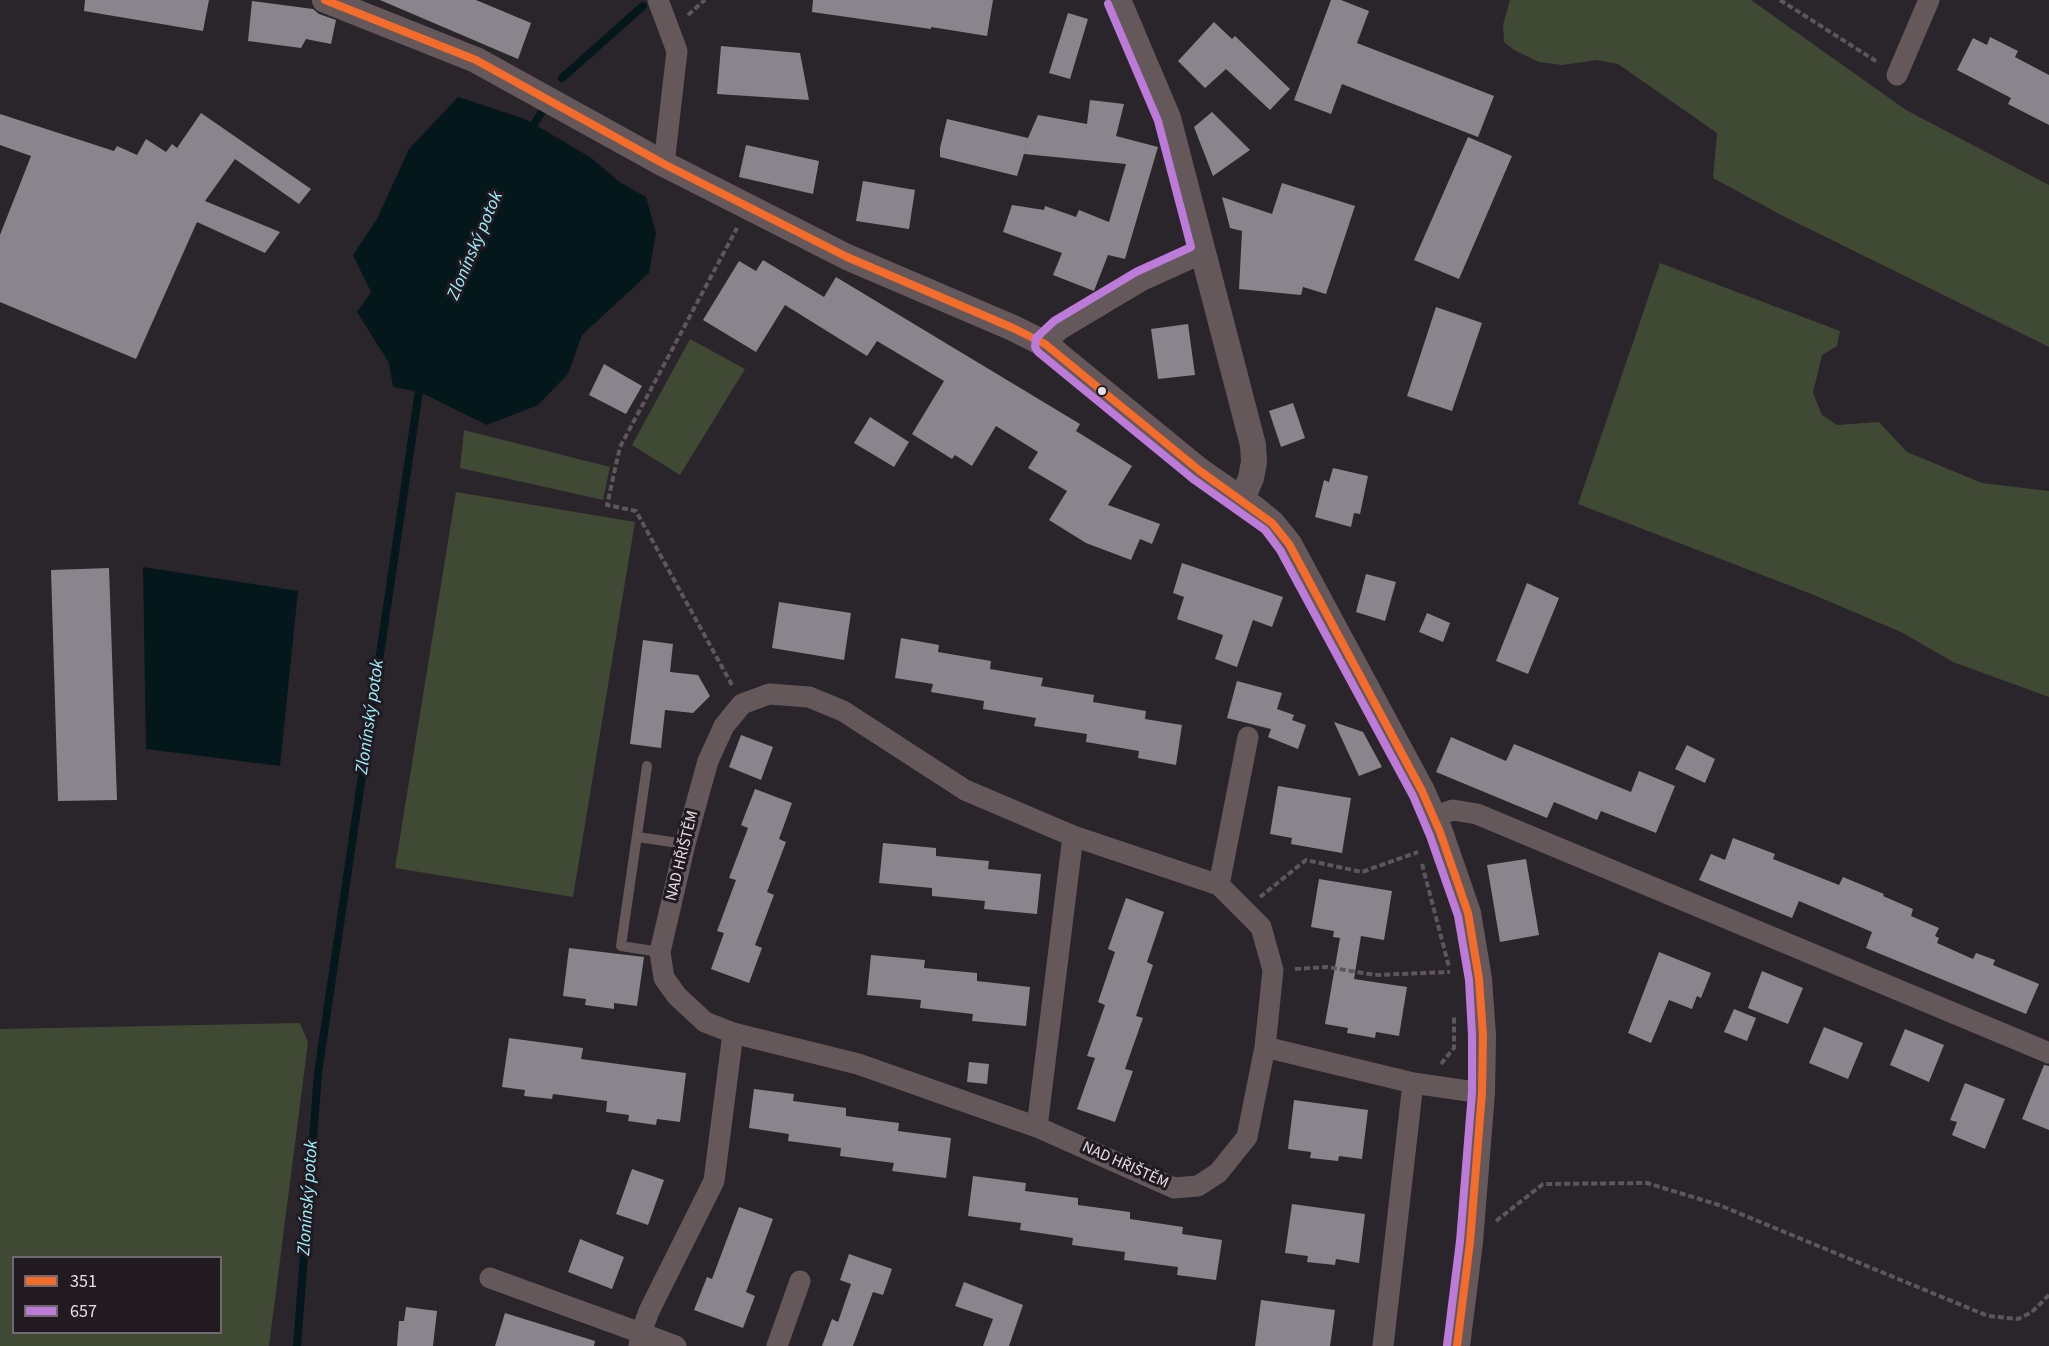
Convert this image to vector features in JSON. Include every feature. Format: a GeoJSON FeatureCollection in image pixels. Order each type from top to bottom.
{"type":"FeatureCollection","features":[{"type":"Feature","properties":{"kind":"street"},"geometry":{"type":"LineString","coordinates":[[325,0],[476,60],[664,164],[847,257],[1045,344],[1200,471],[1242,499],[1272,523],[1289,544],[1422,791],[1468,913],[1480,990],[1483,1035],[1482,1093],[1470,1242],[1457,1346]]}},
{"type":"Feature","properties":{"kind":"street"},"geometry":{"type":"LineString","coordinates":[[658,0],[676,51],[664,164]]}},
{"type":"Feature","properties":{"kind":"street"},"geometry":{"type":"LineString","coordinates":[[1118,0],[1168,118],[1253,445],[1254,462],[1251,478],[1242,499]]}},
{"type":"Feature","properties":{"kind":"street"},"geometry":{"type":"LineString","coordinates":[[1897,75],[1929,0]]}},
{"type":"Feature","properties":{"kind":"street"},"geometry":{"type":"LineString","coordinates":[[1045,344],[1059,330],[1141,281],[1203,253]]}},
{"type":"Feature","properties":{"kind":"street","name":"NAD HŘIŠTĚM"},"geometry":{"type":"LineString","coordinates":[[769,694],[809,697],[843,711],[965,790],[1073,836],[1219,885],[1261,927],[1273,970],[1265,1047],[1247,1137],[1218,1173],[1198,1186],[1174,1188],[1037,1127],[858,1064],[733,1033],[705,1022],[676,996],[664,978],[660,951],[685,844],[708,761],[724,726],[742,704],[769,694]]}},
{"type":"Feature","properties":{"kind":"street"},"geometry":{"type":"LineString","coordinates":[[1219,885],[1248,736]]}},
{"type":"Feature","properties":{"kind":"street"},"geometry":{"type":"LineString","coordinates":[[1433,817],[1453,810],[1477,814],[2049,1053]]}},
{"type":"Feature","properties":{"kind":"street"},"geometry":{"type":"LineString","coordinates":[[1037,1127],[1073,836]]}},
{"type":"Feature","properties":{"kind":"street"},"geometry":{"type":"LineString","coordinates":[[640,1339],[649,1311],[714,1181],[733,1033]]}},
{"type":"Feature","properties":{"kind":"street"},"geometry":{"type":"LineString","coordinates":[[1265,1047],[1413,1083],[1482,1093]]}},
{"type":"Feature","properties":{"kind":"street"},"geometry":{"type":"LineString","coordinates":[[1383,1346],[1413,1083]]}},
{"type":"Feature","properties":{"kind":"street"},"geometry":{"type":"LineString","coordinates":[[490,1278],[640,1339],[676,1346]]}},
{"type":"Feature","properties":{"kind":"street"},"geometry":{"type":"LineString","coordinates":[[777,1346],[800,1281]]}},
{"type":"Feature","properties":{"kind":"lane"},"geometry":{"type":"LineString","coordinates":[[647,766],[621,945],[660,951]]}},
{"type":"Feature","properties":{"kind":"lane"},"geometry":{"type":"LineString","coordinates":[[638,837],[685,844]]}},
{"type":"Feature","properties":{"kind":"path"},"geometry":{"type":"LineString","coordinates":[[1780,0],[1897,75]]}},
{"type":"Feature","properties":{"kind":"path"},"geometry":{"type":"LineString","coordinates":[[742,704],[636,511],[607,505],[620,447],[748,207]]}},
{"type":"Feature","properties":{"kind":"path"},"geometry":{"type":"LineString","coordinates":[[1416,842],[1451,982]]}},
{"type":"Feature","properties":{"kind":"path"},"geometry":{"type":"LineString","coordinates":[[1243,910],[1306,860],[1362,872],[1418,852]]}},
{"type":"Feature","properties":{"kind":"path"},"geometry":{"type":"LineString","coordinates":[[1273,970],[1327,967],[1375,975],[1450,972]]}},
{"type":"Feature","properties":{"kind":"path"},"geometry":{"type":"LineString","coordinates":[[1413,1083],[1439,1067],[1454,1048],[1454,1014]]}},
{"type":"Feature","properties":{"kind":"path"},"geometry":{"type":"LineString","coordinates":[[1470,1242],[1543,1184],[1647,1183],[1719,1205],[1988,1316],[2018,1319],[2032,1312],[2049,1295]]}},
{"type":"Feature","properties":{"kind":"green space"},"geometry":{"type":"Polygon","coordinates":[[[1510,0],[1751,0],[1906,110],[2049,185],[2049,347],[1783,216],[1713,178],[1717,133],[1618,64],[1597,60],[1562,65],[1539,62],[1514,50],[1504,42],[1503,25],[1510,0]]]}},
{"type":"Feature","properties":{"kind":"green space"},"geometry":{"type":"Polygon","coordinates":[[[1660,263],[1840,331],[1837,346],[1822,355],[1813,393],[1822,415],[1837,425],[1879,422],[1907,452],[1982,483],[2049,491],[2049,697],[1953,662],[1903,633],[1814,595],[1578,504],[1660,263]]]}},
{"type":"Feature","properties":{"kind":"green space"},"geometry":{"type":"Polygon","coordinates":[[[690,339],[745,369],[680,475],[632,445],[690,339]]]}},
{"type":"Feature","properties":{"kind":"green space"},"geometry":{"type":"Polygon","coordinates":[[[464,430],[610,467],[603,500],[460,468],[464,430]]]}},
{"type":"Feature","properties":{"kind":"green space"},"geometry":{"type":"Polygon","coordinates":[[[456,492],[635,522],[573,897],[395,868],[456,492]]]}},
{"type":"Feature","properties":{"kind":"green space"},"geometry":{"type":"Polygon","coordinates":[[[300,1023],[308,1042],[269,1346],[0,1346],[0,1029],[300,1023]]]}},
{"type":"Feature","properties":{"kind":"water"},"geometry":{"type":"Polygon","coordinates":[[[458,97],[525,119],[590,157],[621,183],[646,197],[656,233],[649,273],[582,335],[568,374],[538,405],[487,425],[420,392],[393,387],[389,363],[357,312],[371,292],[353,255],[377,219],[409,149],[458,97]]]}},
{"type":"Feature","properties":{"kind":"water"},"geometry":{"type":"Polygon","coordinates":[[[143,567],[298,591],[280,766],[146,749],[143,567]]]}},
{"type":"Feature","properties":{"kind":"building"},"geometry":{"type":"Polygon","coordinates":[[[85,0],[209,0],[203,31],[84,11],[85,0]]]}},
{"type":"Feature","properties":{"kind":"building"},"geometry":{"type":"Polygon","coordinates":[[[380,0],[476,0],[531,23],[518,59],[380,0]]]}},
{"type":"Feature","properties":{"kind":"building"},"geometry":{"type":"Polygon","coordinates":[[[813,0],[993,0],[987,36],[812,12],[813,0]]]}},
{"type":"Feature","properties":{"kind":"building"},"geometry":{"type":"Polygon","coordinates":[[[1331,0],[1341,0],[1369,11],[1357,43],[1494,96],[1478,137],[1342,84],[1331,114],[1294,100],[1331,0]]]}},
{"type":"Feature","properties":{"kind":"building"},"geometry":{"type":"Polygon","coordinates":[[[252,1],[313,9],[319,14],[336,20],[331,44],[306,39],[301,48],[248,41],[252,1]]]}},
{"type":"Feature","properties":{"kind":"building"},"geometry":{"type":"Polygon","coordinates":[[[1068,13],[1088,19],[1070,79],[1049,73],[1068,13]]]}},
{"type":"Feature","properties":{"kind":"building"},"geometry":{"type":"Polygon","coordinates":[[[1214,22],[1232,39],[1235,36],[1290,89],[1270,110],[1226,69],[1205,88],[1178,61],[1214,22]]]}},
{"type":"Feature","properties":{"kind":"building"},"geometry":{"type":"Polygon","coordinates":[[[1990,37],[2018,51],[2015,57],[2049,75],[2049,125],[2008,104],[2011,98],[1957,70],[1973,38],[1987,45],[1990,37]]]}},
{"type":"Feature","properties":{"kind":"building"},"geometry":{"type":"Polygon","coordinates":[[[721,46],[800,53],[809,100],[717,94],[721,46]]]}},
{"type":"Feature","properties":{"kind":"building"},"geometry":{"type":"Polygon","coordinates":[[[1090,100],[1124,104],[1116,136],[1158,147],[1125,259],[1108,255],[1094,291],[1053,275],[1062,253],[1003,232],[1012,205],[1044,210],[1045,206],[1076,217],[1079,210],[1109,222],[1126,164],[1024,154],[1028,141],[1017,176],[940,157],[947,119],[1028,138],[1038,115],[1087,124],[1090,100]]]}},
{"type":"Feature","properties":{"kind":"building"},"geometry":{"type":"Polygon","coordinates":[[[1212,112],[1250,150],[1213,176],[1194,127],[1212,112]]]}},
{"type":"Feature","properties":{"kind":"building"},"geometry":{"type":"Polygon","coordinates":[[[201,113],[311,189],[299,204],[235,159],[205,201],[280,232],[265,253],[197,222],[136,359],[0,302],[0,235],[31,156],[0,145],[0,114],[114,151],[117,146],[137,155],[146,139],[166,152],[172,144],[177,148],[201,113]]]}},
{"type":"Feature","properties":{"kind":"building"},"geometry":{"type":"Polygon","coordinates":[[[1468,137],[1512,156],[1459,279],[1414,260],[1468,137]]]}},
{"type":"Feature","properties":{"kind":"building"},"geometry":{"type":"Polygon","coordinates":[[[746,145],[819,161],[813,194],[739,177],[746,145]]]}},
{"type":"Feature","properties":{"kind":"building"},"geometry":{"type":"Polygon","coordinates":[[[863,181],[915,190],[909,229],[856,221],[863,181]]]}},
{"type":"Feature","properties":{"kind":"building"},"geometry":{"type":"Polygon","coordinates":[[[1282,183],[1355,206],[1326,294],[1303,287],[1301,295],[1239,289],[1242,231],[1230,228],[1222,197],[1272,214],[1282,183]]]}},
{"type":"Feature","properties":{"kind":"building"},"geometry":{"type":"Polygon","coordinates":[[[763,260],[824,297],[836,277],[1080,424],[1076,431],[1132,466],[1108,505],[1160,524],[1152,544],[1140,539],[1131,560],[1086,543],[1049,520],[1067,491],[1028,468],[1038,452],[996,426],[972,466],[955,455],[952,459],[912,434],[944,381],[877,341],[867,356],[785,305],[756,352],[703,320],[739,261],[756,271],[763,260]]]}},
{"type":"Feature","properties":{"kind":"building"},"geometry":{"type":"Polygon","coordinates":[[[1436,307],[1482,323],[1452,411],[1407,396],[1436,307]]]}},
{"type":"Feature","properties":{"kind":"building"},"geometry":{"type":"Polygon","coordinates":[[[1188,324],[1195,375],[1158,379],[1151,329],[1188,324]]]}},
{"type":"Feature","properties":{"kind":"building"},"geometry":{"type":"Polygon","coordinates":[[[604,364],[642,386],[626,414],[589,395],[604,364]]]}},
{"type":"Feature","properties":{"kind":"building"},"geometry":{"type":"Polygon","coordinates":[[[1293,403],[1305,438],[1281,447],[1269,411],[1293,403]]]}},
{"type":"Feature","properties":{"kind":"building"},"geometry":{"type":"Polygon","coordinates":[[[870,417],[909,442],[894,467],[854,443],[870,417]]]}},
{"type":"Feature","properties":{"kind":"building"},"geometry":{"type":"Polygon","coordinates":[[[1333,468],[1368,476],[1360,514],[1354,513],[1351,527],[1315,517],[1324,480],[1329,482],[1333,468]]]}},
{"type":"Feature","properties":{"kind":"building"},"geometry":{"type":"Polygon","coordinates":[[[1182,563],[1283,597],[1272,627],[1253,620],[1237,667],[1215,659],[1223,635],[1177,619],[1184,597],[1173,593],[1182,563]]]}},
{"type":"Feature","properties":{"kind":"building"},"geometry":{"type":"Polygon","coordinates":[[[109,568],[117,800],[58,801],[51,570],[109,568]]]}},
{"type":"Feature","properties":{"kind":"building"},"geometry":{"type":"Polygon","coordinates":[[[1366,574],[1396,582],[1385,621],[1356,612],[1366,574]]]}},
{"type":"Feature","properties":{"kind":"building"},"geometry":{"type":"Polygon","coordinates":[[[1527,583],[1559,598],[1528,674],[1496,661],[1527,583]]]}},
{"type":"Feature","properties":{"kind":"building"},"geometry":{"type":"Polygon","coordinates":[[[779,602],[851,613],[844,660],[772,648],[779,602]]]}},
{"type":"Feature","properties":{"kind":"building"},"geometry":{"type":"Polygon","coordinates":[[[1427,613],[1450,623],[1443,642],[1419,632],[1427,613]]]}},
{"type":"Feature","properties":{"kind":"building"},"geometry":{"type":"Polygon","coordinates":[[[901,638],[939,645],[938,652],[991,661],[990,669],[1043,678],[1041,686],[1094,695],[1093,702],[1146,711],[1145,719],[1182,725],[1176,765],[1138,758],[1139,751],[1086,742],[1087,734],[1034,726],[1036,718],[983,709],[984,701],[931,692],[933,684],[895,678],[901,638]]]}},
{"type":"Feature","properties":{"kind":"building"},"geometry":{"type":"Polygon","coordinates":[[[643,640],[673,644],[670,672],[698,675],[710,696],[693,713],[665,710],[661,748],[630,744],[643,640]]]}},
{"type":"Feature","properties":{"kind":"building"},"geometry":{"type":"Polygon","coordinates":[[[1237,681],[1282,693],[1277,709],[1294,715],[1292,720],[1306,725],[1298,749],[1268,737],[1271,729],[1227,718],[1237,681]]]}},
{"type":"Feature","properties":{"kind":"building"},"geometry":{"type":"Polygon","coordinates":[[[1334,722],[1363,732],[1382,767],[1359,776],[1334,722]]]}},
{"type":"Feature","properties":{"kind":"building"},"geometry":{"type":"Polygon","coordinates":[[[741,735],[773,747],[761,780],[729,767],[741,735]]]}},
{"type":"Feature","properties":{"kind":"building"},"geometry":{"type":"Polygon","coordinates":[[[1451,737],[1506,761],[1514,744],[1631,792],[1639,771],[1675,786],[1656,833],[1601,811],[1597,820],[1554,802],[1547,818],[1436,772],[1451,737]]]}},
{"type":"Feature","properties":{"kind":"building"},"geometry":{"type":"Polygon","coordinates":[[[1687,745],[1715,759],[1705,783],[1675,769],[1687,745]]]}},
{"type":"Feature","properties":{"kind":"building"},"geometry":{"type":"Polygon","coordinates":[[[1278,786],[1351,798],[1342,853],[1291,844],[1292,838],[1270,834],[1278,786]]]}},
{"type":"Feature","properties":{"kind":"building"},"geometry":{"type":"Polygon","coordinates":[[[755,789],[792,803],[779,839],[786,842],[767,892],[774,895],[755,945],[762,948],[749,983],[711,969],[724,933],[717,931],[736,880],[729,878],[748,828],[741,825],[755,789]]]}},
{"type":"Feature","properties":{"kind":"building"},"geometry":{"type":"Polygon","coordinates":[[[1733,838],[1775,854],[1773,859],[1839,885],[1843,877],[1884,894],[1883,896],[1913,909],[1911,916],[1939,928],[1935,936],[1939,938],[1937,943],[1973,959],[1976,953],[1995,960],[1993,965],[2039,984],[2026,1014],[1866,948],[1872,932],[1799,901],[1792,918],[1699,880],[1711,854],[1725,860],[1733,838]]]}},
{"type":"Feature","properties":{"kind":"building"},"geometry":{"type":"Polygon","coordinates":[[[883,843],[936,848],[936,856],[989,861],[988,869],[1041,874],[1037,914],[984,909],[985,901],[932,896],[932,888],[879,883],[883,843]]]}},
{"type":"Feature","properties":{"kind":"building"},"geometry":{"type":"Polygon","coordinates":[[[1526,859],[1539,935],[1500,942],[1487,865],[1526,859]]]}},
{"type":"Feature","properties":{"kind":"building"},"geometry":{"type":"Polygon","coordinates":[[[1319,879],[1392,891],[1384,940],[1361,936],[1354,979],[1407,987],[1399,1036],[1376,1032],[1375,1038],[1347,1033],[1348,1028],[1325,1024],[1340,938],[1333,937],[1334,931],[1311,927],[1319,879]]]}},
{"type":"Feature","properties":{"kind":"building"},"geometry":{"type":"Polygon","coordinates":[[[1126,898],[1164,912],[1147,962],[1153,965],[1136,1016],[1143,1018],[1125,1069],[1133,1071],[1115,1122],[1077,1109],[1095,1058],[1087,1056],[1105,1005],[1098,1002],[1115,952],[1108,949],[1126,898]]]}},
{"type":"Feature","properties":{"kind":"building"},"geometry":{"type":"Polygon","coordinates":[[[569,948],[644,957],[637,1006],[614,1003],[614,1009],[585,1005],[586,999],[563,996],[569,948]]]}},
{"type":"Feature","properties":{"kind":"building"},"geometry":{"type":"Polygon","coordinates":[[[1659,952],[1711,973],[1701,998],[1697,996],[1692,1009],[1669,1000],[1651,1043],[1628,1033],[1659,952]]]}},
{"type":"Feature","properties":{"kind":"building"},"geometry":{"type":"Polygon","coordinates":[[[871,955],[925,960],[924,968],[977,973],[977,981],[1030,987],[1026,1026],[972,1021],[973,1014],[920,1008],[921,1000],[867,995],[871,955]]]}},
{"type":"Feature","properties":{"kind":"building"},"geometry":{"type":"Polygon","coordinates":[[[1762,971],[1803,988],[1788,1024],[1748,1008],[1762,971]]]}},
{"type":"Feature","properties":{"kind":"building"},"geometry":{"type":"Polygon","coordinates":[[[1734,1009],[1756,1018],[1747,1041],[1724,1032],[1734,1009]]]}},
{"type":"Feature","properties":{"kind":"building"},"geometry":{"type":"Polygon","coordinates":[[[1824,1027],[1863,1043],[1848,1079],[1809,1063],[1824,1027]]]}},
{"type":"Feature","properties":{"kind":"building"},"geometry":{"type":"Polygon","coordinates":[[[1905,1029],[1944,1045],[1929,1082],[1890,1065],[1905,1029]]]}},
{"type":"Feature","properties":{"kind":"building"},"geometry":{"type":"Polygon","coordinates":[[[509,1038],[583,1048],[581,1059],[686,1073],[680,1122],[657,1119],[656,1125],[628,1121],[629,1115],[606,1112],[607,1101],[553,1094],[552,1099],[524,1096],[525,1090],[502,1087],[509,1038]]]}},
{"type":"Feature","properties":{"kind":"building"},"geometry":{"type":"Polygon","coordinates":[[[969,1062],[989,1064],[987,1084],[967,1082],[969,1062]]]}},
{"type":"Feature","properties":{"kind":"building"},"geometry":{"type":"Polygon","coordinates":[[[2044,1065],[2049,1066],[2049,1130],[2022,1119],[2044,1065]]]}},
{"type":"Feature","properties":{"kind":"building"},"geometry":{"type":"Polygon","coordinates":[[[1965,1083],[2005,1099],[1985,1149],[1952,1135],[1957,1122],[1950,1120],[1965,1083]]]}},
{"type":"Feature","properties":{"kind":"building"},"geometry":{"type":"Polygon","coordinates":[[[754,1089],[794,1094],[793,1101],[846,1108],[846,1116],[899,1123],[898,1131],[951,1138],[946,1178],[892,1171],[894,1163],[840,1156],[841,1148],[788,1141],[789,1134],[749,1128],[754,1089]]]}},
{"type":"Feature","properties":{"kind":"building"},"geometry":{"type":"Polygon","coordinates":[[[1294,1100],[1368,1110],[1362,1159],[1339,1156],[1338,1161],[1310,1158],[1311,1152],[1288,1149],[1294,1100]]]}},
{"type":"Feature","properties":{"kind":"building"},"geometry":{"type":"Polygon","coordinates":[[[632,1169],[664,1180],[648,1225],[616,1214],[632,1169]]]}},
{"type":"Feature","properties":{"kind":"building"},"geometry":{"type":"Polygon","coordinates":[[[973,1176],[1026,1183],[1025,1191],[1078,1198],[1078,1205],[1130,1212],[1130,1219],[1183,1227],[1182,1234],[1222,1240],[1216,1280],[1177,1275],[1178,1267],[1124,1260],[1125,1252],[1072,1245],[1073,1238],[1020,1230],[1021,1223],[968,1216],[973,1176]]]}},
{"type":"Feature","properties":{"kind":"building"},"geometry":{"type":"Polygon","coordinates":[[[1292,1204],[1365,1214],[1359,1263],[1336,1259],[1335,1265],[1307,1262],[1308,1256],[1285,1253],[1292,1204]]]}},
{"type":"Feature","properties":{"kind":"building"},"geometry":{"type":"Polygon","coordinates":[[[739,1207],[773,1219],[746,1292],[755,1296],[743,1328],[694,1310],[707,1277],[712,1279],[739,1207]]]}},
{"type":"Feature","properties":{"kind":"building"},"geometry":{"type":"Polygon","coordinates":[[[580,1239],[624,1257],[612,1289],[568,1272],[580,1239]]]}},
{"type":"Feature","properties":{"kind":"building"},"geometry":{"type":"Polygon","coordinates":[[[849,1254],[892,1269],[883,1295],[873,1292],[853,1346],[822,1346],[832,1319],[838,1322],[851,1284],[840,1280],[849,1254]]]}},
{"type":"Feature","properties":{"kind":"building"},"geometry":{"type":"Polygon","coordinates":[[[964,1282],[1023,1305],[1009,1346],[983,1346],[993,1319],[955,1306],[964,1282]]]}},
{"type":"Feature","properties":{"kind":"building"},"geometry":{"type":"Polygon","coordinates":[[[1261,1300],[1335,1310],[1330,1346],[1255,1346],[1261,1300]]]}},
{"type":"Feature","properties":{"kind":"building"},"geometry":{"type":"Polygon","coordinates":[[[406,1307],[437,1311],[433,1346],[397,1346],[399,1321],[404,1321],[406,1307]]]}},
{"type":"Feature","properties":{"kind":"building"},"geometry":{"type":"Polygon","coordinates":[[[505,1313],[595,1341],[594,1346],[495,1346],[505,1313]]]}},
{"type":"Feature","properties":{"kind":"waterway","name":"Zlonínský potok"},"geometry":{"type":"LineString","coordinates":[[562,78],[643,6]]}},
{"type":"Feature","properties":{"kind":"waterway","name":"Zlonínský potok"},"geometry":{"type":"LineString","coordinates":[[530,131],[541,113]]}},
{"type":"Feature","properties":{"kind":"waterway","name":"Zlonínský potok"},"geometry":{"type":"LineString","coordinates":[[297,1346],[318,1073],[420,384]]}},
{"type":"Feature","properties":{"kind":"transit line","name":"351"},"geometry":{"type":"LineString","coordinates":[[325,0],[476,60],[664,164],[847,257],[1045,344],[1200,471],[1272,523],[1289,544],[1422,791],[1440,832],[1468,913],[1479,979],[1483,1035],[1482,1093],[1470,1242],[1457,1346]]}},
{"type":"Feature","properties":{"kind":"transit line","name":"657"},"geometry":{"type":"LineString","coordinates":[[1108,4],[1158,121],[1191,247],[1136,272],[1054,321],[1036,338],[1035,347],[1038,352],[1193,479],[1265,530],[1280,550],[1413,796],[1430,836],[1458,916],[1469,980],[1472,1035],[1472,1092],[1460,1241],[1447,1345]]}}]}
